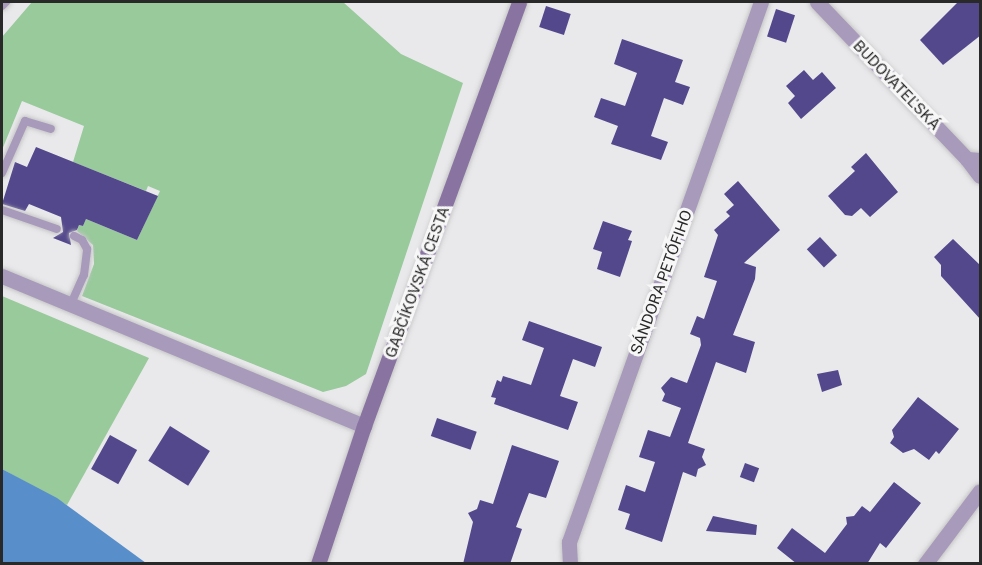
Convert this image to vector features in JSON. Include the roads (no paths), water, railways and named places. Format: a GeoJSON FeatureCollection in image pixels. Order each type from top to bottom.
{"type":"FeatureCollection","features":[{"type":"Feature","properties":{"kind":"main road","name":"GABČÍKOVSKÁ CESTA"},"geometry":{"type":"LineString","coordinates":[[318,564],[364,426],[519,2]]}},
{"type":"Feature","properties":{"kind":"street","name":"SÁNDORA PETŐFIHO"},"geometry":{"type":"LineString","coordinates":[[570,564],[569,542],[761,2]]}},
{"type":"Feature","properties":{"kind":"street","name":"BUDOVATEĽSKÁ"},"geometry":{"type":"LineString","coordinates":[[817,2],[974,160]]}},
{"type":"Feature","properties":{"kind":"street"},"geometry":{"type":"LineString","coordinates":[[974,160],[981,176]]}},
{"type":"Feature","properties":{"kind":"street"},"geometry":{"type":"LineString","coordinates":[[2,276],[364,426]]}},
{"type":"Feature","properties":{"kind":"street"},"geometry":{"type":"LineString","coordinates":[[925,564],[981,491]]}},
{"type":"Feature","properties":{"kind":"lane"},"geometry":{"type":"LineString","coordinates":[[2,6],[6,2]]}},
{"type":"Feature","properties":{"kind":"lane"},"geometry":{"type":"LineString","coordinates":[[2,174],[25,120],[51,129]]}},
{"type":"Feature","properties":{"kind":"lane"},"geometry":{"type":"LineString","coordinates":[[2,210],[57,229]]}},
{"type":"Feature","properties":{"kind":"lane"},"geometry":{"type":"LineString","coordinates":[[70,306],[84,275],[87,249],[82,240],[74,236]]}},
{"type":"Feature","properties":{"kind":"water"},"geometry":{"type":"Polygon","coordinates":[[[2,469],[57,498],[146,563],[2,563],[2,469]]]}}]}
